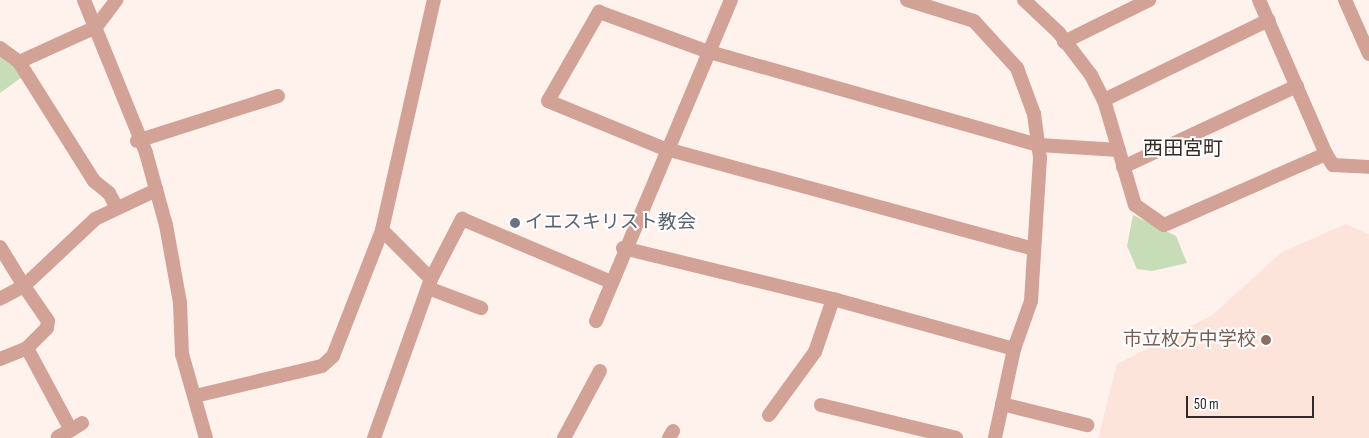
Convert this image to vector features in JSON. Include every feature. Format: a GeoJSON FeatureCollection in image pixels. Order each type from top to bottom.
{"type":"FeatureCollection","features":[{"type":"Feature","properties":{"kind":"street"},"geometry":{"type":"LineString","coordinates":[[84,0],[96,27],[137,141],[146,153],[156,190],[180,303],[182,354],[206,438]]}},
{"type":"Feature","properties":{"kind":"street"},"geometry":{"type":"LineString","coordinates":[[19,62],[96,27],[116,0]]}},
{"type":"Feature","properties":{"kind":"street"},"geometry":{"type":"LineString","coordinates":[[195,396],[322,366],[334,356],[382,230],[434,0]]}},
{"type":"Feature","properties":{"kind":"street"},"geometry":{"type":"LineString","coordinates":[[596,321],[609,281],[706,51],[731,0]]}},
{"type":"Feature","properties":{"kind":"street"},"geometry":{"type":"LineString","coordinates":[[907,0],[974,21],[1017,68],[1034,114],[1039,145],[1031,301],[1014,350],[995,438]]}},
{"type":"Feature","properties":{"kind":"street"},"geometry":{"type":"LineString","coordinates":[[1024,0],[1064,42],[1104,100],[1119,150],[1122,167],[1136,205],[1164,225],[1326,154]]}},
{"type":"Feature","properties":{"kind":"street"},"geometry":{"type":"LineString","coordinates":[[1064,42],[1149,0]]}},
{"type":"Feature","properties":{"kind":"street"},"geometry":{"type":"LineString","coordinates":[[1259,0],[1326,154],[1333,165],[1369,167]]}},
{"type":"Feature","properties":{"kind":"street"},"geometry":{"type":"LineString","coordinates":[[1345,0],[1369,54]]}},
{"type":"Feature","properties":{"kind":"street"},"geometry":{"type":"LineString","coordinates":[[1034,248],[665,149],[548,100],[599,12],[706,51],[1039,145],[1119,150]]}},
{"type":"Feature","properties":{"kind":"street"},"geometry":{"type":"LineString","coordinates":[[1104,100],[1268,20]]}},
{"type":"Feature","properties":{"kind":"street"},"geometry":{"type":"LineString","coordinates":[[0,48],[19,62],[94,182],[109,193],[116,206]]}},
{"type":"Feature","properties":{"kind":"street"},"geometry":{"type":"LineString","coordinates":[[1122,167],[1297,86]]}},
{"type":"Feature","properties":{"kind":"street"},"geometry":{"type":"LineString","coordinates":[[137,141],[278,96]]}},
{"type":"Feature","properties":{"kind":"street"},"geometry":{"type":"LineString","coordinates":[[0,299],[24,286],[95,219],[116,206],[156,190]]}},
{"type":"Feature","properties":{"kind":"street"},"geometry":{"type":"LineString","coordinates":[[374,438],[430,283],[462,218],[609,281]]}},
{"type":"Feature","properties":{"kind":"street"},"geometry":{"type":"LineString","coordinates":[[382,230],[430,283],[481,308]]}},
{"type":"Feature","properties":{"kind":"street"},"geometry":{"type":"LineString","coordinates":[[0,247],[48,321],[48,328],[27,348],[0,359]]}},
{"type":"Feature","properties":{"kind":"street"},"geometry":{"type":"LineString","coordinates":[[623,248],[833,299],[1014,350]]}},
{"type":"Feature","properties":{"kind":"street"},"geometry":{"type":"LineString","coordinates":[[769,415],[815,352],[833,299]]}},
{"type":"Feature","properties":{"kind":"street"},"geometry":{"type":"LineString","coordinates":[[27,348],[76,426],[58,437]]}},
{"type":"Feature","properties":{"kind":"street"},"geometry":{"type":"LineString","coordinates":[[564,438],[600,371]]}},
{"type":"Feature","properties":{"kind":"street"},"geometry":{"type":"LineString","coordinates":[[1002,404],[1088,425]]}},
{"type":"Feature","properties":{"kind":"street"},"geometry":{"type":"LineString","coordinates":[[821,405],[956,438]]}},
{"type":"Feature","properties":{"kind":"shaded area","name":"市立枚方中学校"},"geometry":{"type":"Polygon","coordinates":[[[1346,224],[1369,234],[1369,438],[1098,438],[1117,364],[1211,316],[1282,252],[1346,224]]]}},
{"type":"Feature","properties":{"kind":"green space"},"geometry":{"type":"Polygon","coordinates":[[[0,53],[25,75],[0,93],[0,53]]]}},
{"type":"Feature","properties":{"kind":"green space"},"geometry":{"type":"Polygon","coordinates":[[[1133,215],[1176,236],[1187,263],[1152,271],[1137,269],[1127,246],[1133,215]]]}},
{"type":"Feature","properties":{"kind":"place","name":"イエスキリスト教会"},"geometry":{"type":"Point","coordinates":[515,223]}},
{"type":"Feature","properties":{"kind":"place","name":"市立枚方中学校"},"geometry":{"type":"Point","coordinates":[1266,340]}},
{"type":"Feature","properties":{"kind":"district","name":"西田宮町"},"geometry":{"type":"Point","coordinates":[1183,149]}}]}
